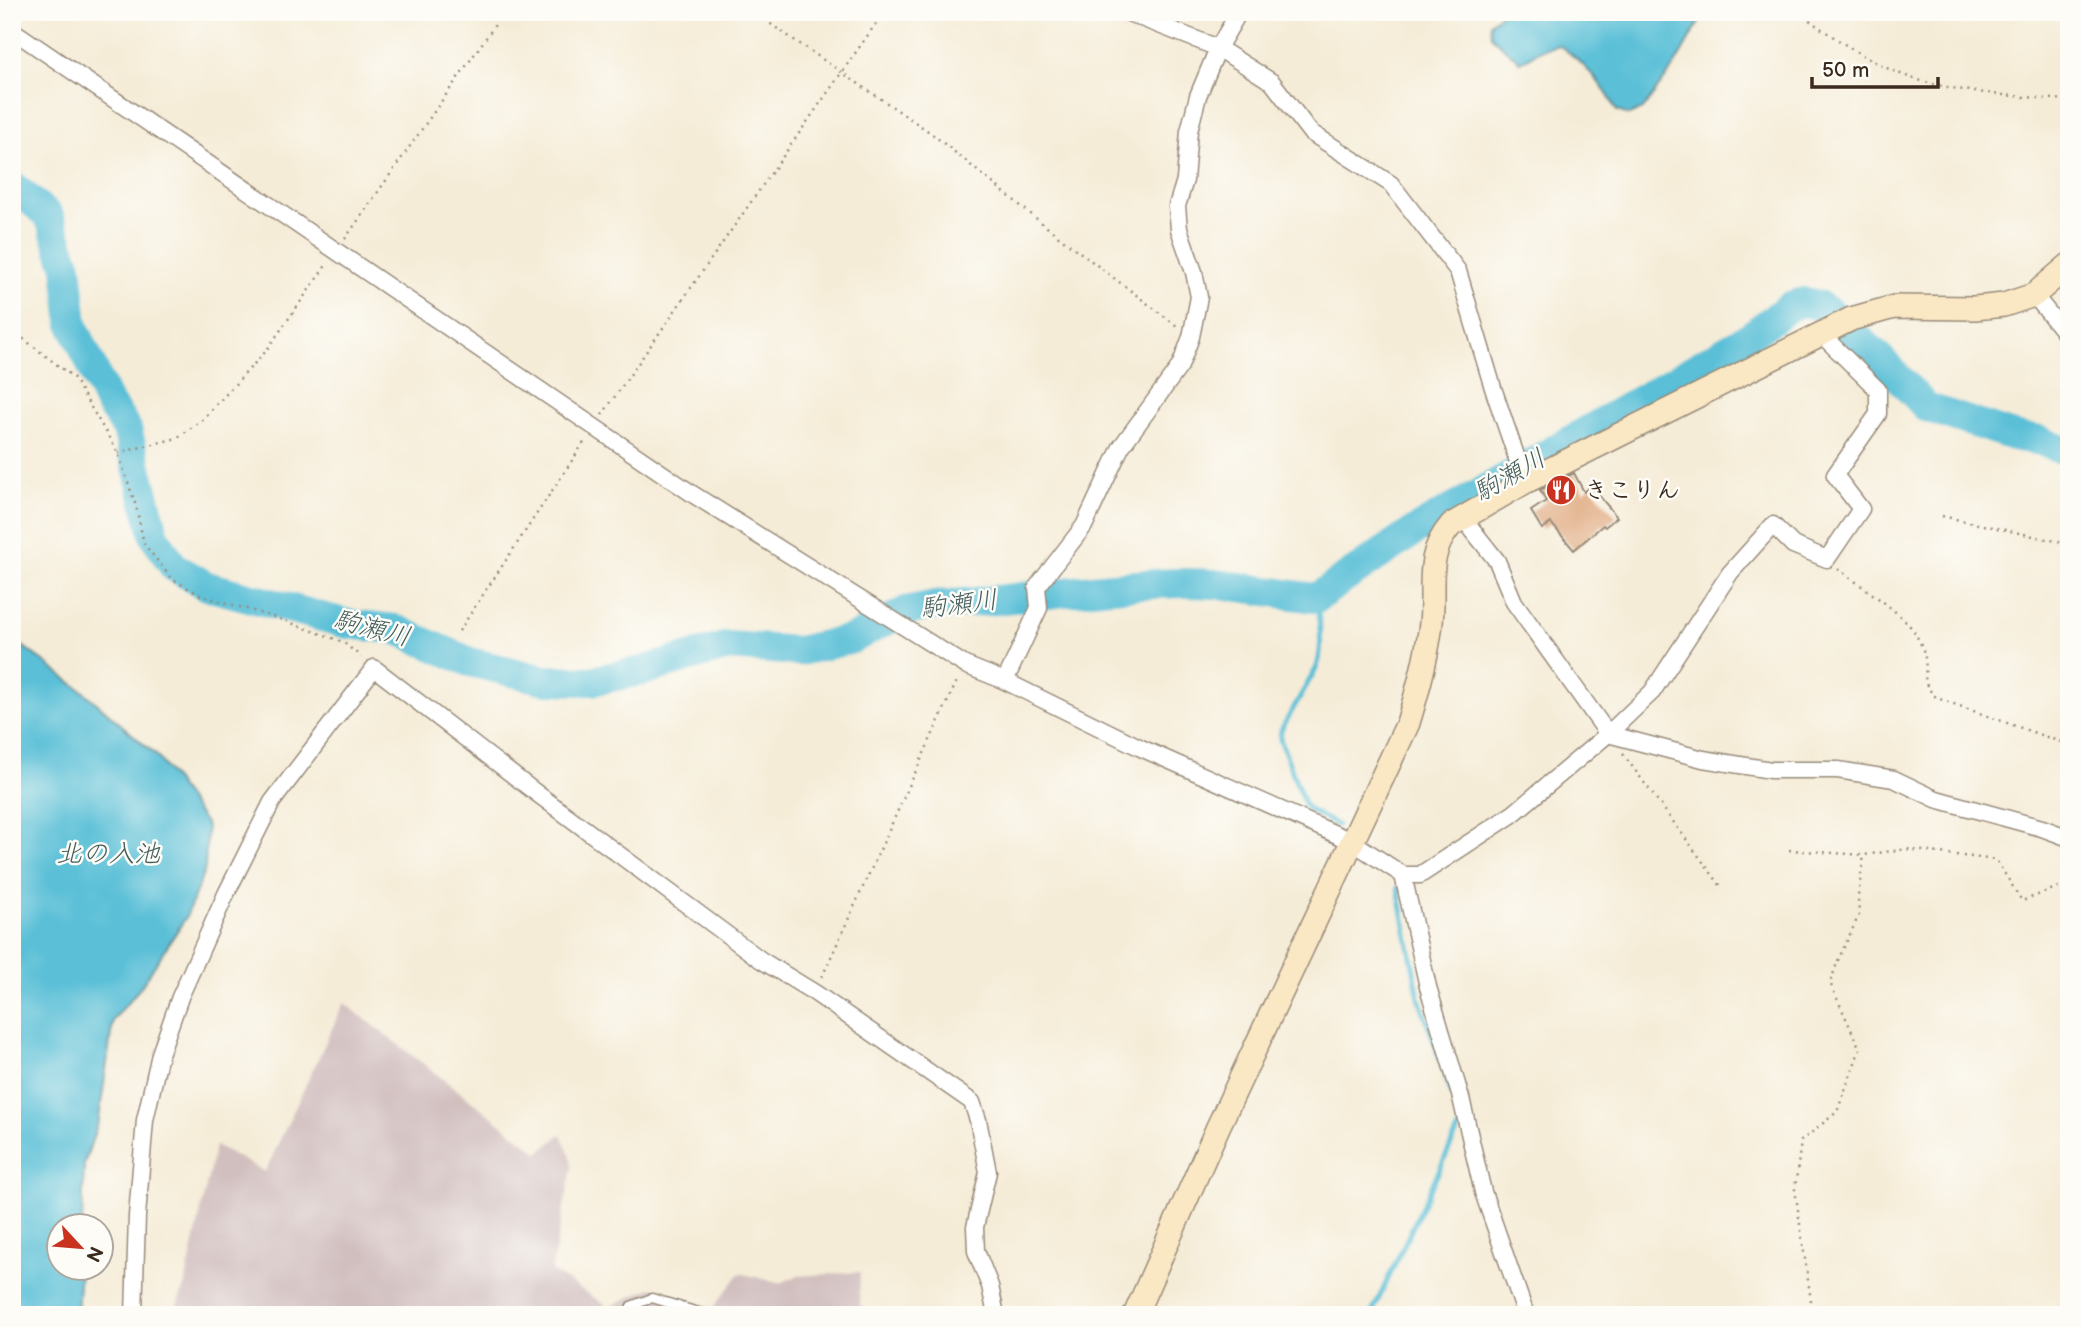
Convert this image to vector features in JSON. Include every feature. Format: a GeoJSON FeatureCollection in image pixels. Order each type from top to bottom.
{"type":"FeatureCollection","features":[{"type":"Feature","properties":{"kind":"street"},"geometry":{"type":"LineString","coordinates":[[1126,12],[1218,48],[1272,82],[1310,132],[1391,184],[1458,271],[1525,482]]}},
{"type":"Feature","properties":{"kind":"street"},"geometry":{"type":"LineString","coordinates":[[1005,681],[1039,608],[1037,597],[1084,526],[1121,447],[1180,366],[1191,337],[1199,297],[1194,272],[1179,229],[1177,206],[1185,180],[1189,131],[1198,96],[1218,48],[1239,12]]}},
{"type":"Feature","properties":{"kind":"street"},"geometry":{"type":"LineString","coordinates":[[12,30],[694,495],[965,665],[1005,681],[1141,748],[1351,841],[1403,875],[1420,875],[1513,814],[1608,734],[1652,692],[1730,573],[1773,526],[1793,545],[1826,559],[1861,509],[1835,475],[1878,414],[1878,390],[1826,333]]}},
{"type":"Feature","properties":{"kind":"street"},"geometry":{"type":"LineString","coordinates":[[1135,1315],[1218,1127],[1408,723],[1423,673],[1431,622],[1433,554],[1451,525],[1525,482],[1852,319],[1894,307],[2004,306],[2034,295],[2069,265]]}},
{"type":"Feature","properties":{"kind":"street"},"geometry":{"type":"LineString","coordinates":[[2034,295],[2069,338]]}},
{"type":"Feature","properties":{"kind":"street"},"geometry":{"type":"LineString","coordinates":[[1463,518],[1497,561],[1514,602],[1608,734],[1703,759],[1771,770],[1838,770],[1894,779],[1936,799],[2069,838]]}},
{"type":"Feature","properties":{"kind":"street"},"geometry":{"type":"LineString","coordinates":[[134,1315],[137,1216],[145,1120],[160,1054],[180,997],[226,894],[272,802],[374,668],[761,960],[815,993],[972,1102],[988,1172],[975,1227],[976,1251],[990,1286],[996,1315]]}},
{"type":"Feature","properties":{"kind":"street"},"geometry":{"type":"LineString","coordinates":[[1403,875],[1428,987],[1461,1098],[1483,1192],[1525,1315]]}},
{"type":"Feature","properties":{"kind":"lane"},"geometry":{"type":"LineString","coordinates":[[627,1315],[631,1306],[652,1298],[708,1315]]}},
{"type":"Feature","properties":{"kind":"path"},"geometry":{"type":"LineString","coordinates":[[753,12],[931,134],[1191,337]]}},
{"type":"Feature","properties":{"kind":"path"},"geometry":{"type":"LineString","coordinates":[[459,631],[594,427],[884,12]]}},
{"type":"Feature","properties":{"kind":"path"},"geometry":{"type":"LineString","coordinates":[[1798,12],[1836,40],[1890,69],[1928,83],[2069,100]]}},
{"type":"Feature","properties":{"kind":"path"},"geometry":{"type":"LineString","coordinates":[[12,330],[73,377],[118,453],[136,506],[144,544],[172,579],[200,595],[284,620],[343,642],[374,668]]}},
{"type":"Feature","properties":{"kind":"path"},"geometry":{"type":"LineString","coordinates":[[118,453],[144,446]]}},
{"type":"Feature","properties":{"kind":"path"},"geometry":{"type":"LineString","coordinates":[[1942,516],[2069,544]]}},
{"type":"Feature","properties":{"kind":"path"},"geometry":{"type":"LineString","coordinates":[[1826,559],[1914,631],[1925,658],[1924,678],[1927,688],[1937,698],[2069,745]]}},
{"type":"Feature","properties":{"kind":"path"},"geometry":{"type":"LineString","coordinates":[[815,993],[965,665]]}},
{"type":"Feature","properties":{"kind":"path"},"geometry":{"type":"LineString","coordinates":[[1608,734],[1723,889]]}},
{"type":"Feature","properties":{"kind":"path"},"geometry":{"type":"LineString","coordinates":[[1789,850],[1864,855],[1907,849],[1996,860],[2022,901],[2069,883]]}},
{"type":"Feature","properties":{"kind":"path"},"geometry":{"type":"LineString","coordinates":[[1813,1315],[1795,1189],[1801,1141],[1837,1112],[1860,1049],[1830,983],[1859,915],[1858,896],[1864,855]]}},
{"type":"Feature","properties":{"kind":"shaded area"},"geometry":{"type":"Polygon","coordinates":[[[344,1003],[539,1153],[561,1134],[571,1157],[572,1168],[551,1271],[609,1307],[654,1288],[713,1308],[740,1273],[780,1283],[797,1276],[860,1272],[859,1303],[874,1315],[173,1315],[185,1285],[215,1145],[265,1172],[344,1003]]]}},
{"type":"Feature","properties":{"kind":"water"},"geometry":{"type":"Polygon","coordinates":[[[1503,12],[1705,12],[1673,68],[1643,109],[1629,115],[1617,111],[1592,74],[1559,45],[1543,49],[1520,62],[1491,36],[1490,23],[1503,12]]]}},
{"type":"Feature","properties":{"kind":"water","name":"北の入池"},"geometry":{"type":"Polygon","coordinates":[[[12,638],[84,692],[157,756],[207,826],[205,869],[186,917],[140,988],[113,1020],[99,1119],[84,1164],[82,1212],[46,1212],[46,1282],[79,1282],[77,1315],[12,1315],[12,638]]]}},
{"type":"Feature","properties":{"kind":"building"},"geometry":{"type":"Polygon","coordinates":[[[1574,473],[1584,492],[1591,486],[1617,517],[1605,527],[1603,525],[1574,550],[1551,523],[1542,529],[1531,511],[1546,501],[1540,490],[1574,473]]]}},
{"type":"Feature","properties":{"kind":"waterway","name":"駒瀬川"},"geometry":{"type":"LineString","coordinates":[[12,185],[49,216],[67,267],[73,325],[108,402],[127,429],[155,537],[174,567],[207,586],[348,624],[395,629],[470,662],[545,680],[591,681],[642,671],[728,646],[799,651],[852,639],[906,611],[935,605],[1120,586],[1182,583],[1232,586],[1316,598],[1416,530],[1750,336],[1790,306],[1804,302],[1818,305],[1831,313],[1877,355],[1926,407],[2013,436],[2041,441],[2069,453]]}},
{"type":"Feature","properties":{"kind":"waterway"},"geometry":{"type":"LineString","coordinates":[[1316,598],[1321,641],[1317,667],[1281,730],[1280,739],[1305,806],[1337,825]]}},
{"type":"Feature","properties":{"kind":"waterway"},"geometry":{"type":"LineString","coordinates":[[1398,888],[1419,998],[1452,1095]]}},
{"type":"Feature","properties":{"kind":"waterway"},"geometry":{"type":"LineString","coordinates":[[1371,1315],[1461,1124],[1460,1121]]}},
{"type":"Feature","properties":{"kind":"place","name":"きこりん"},"geometry":{"type":"Point","coordinates":[1561,490]}}]}
